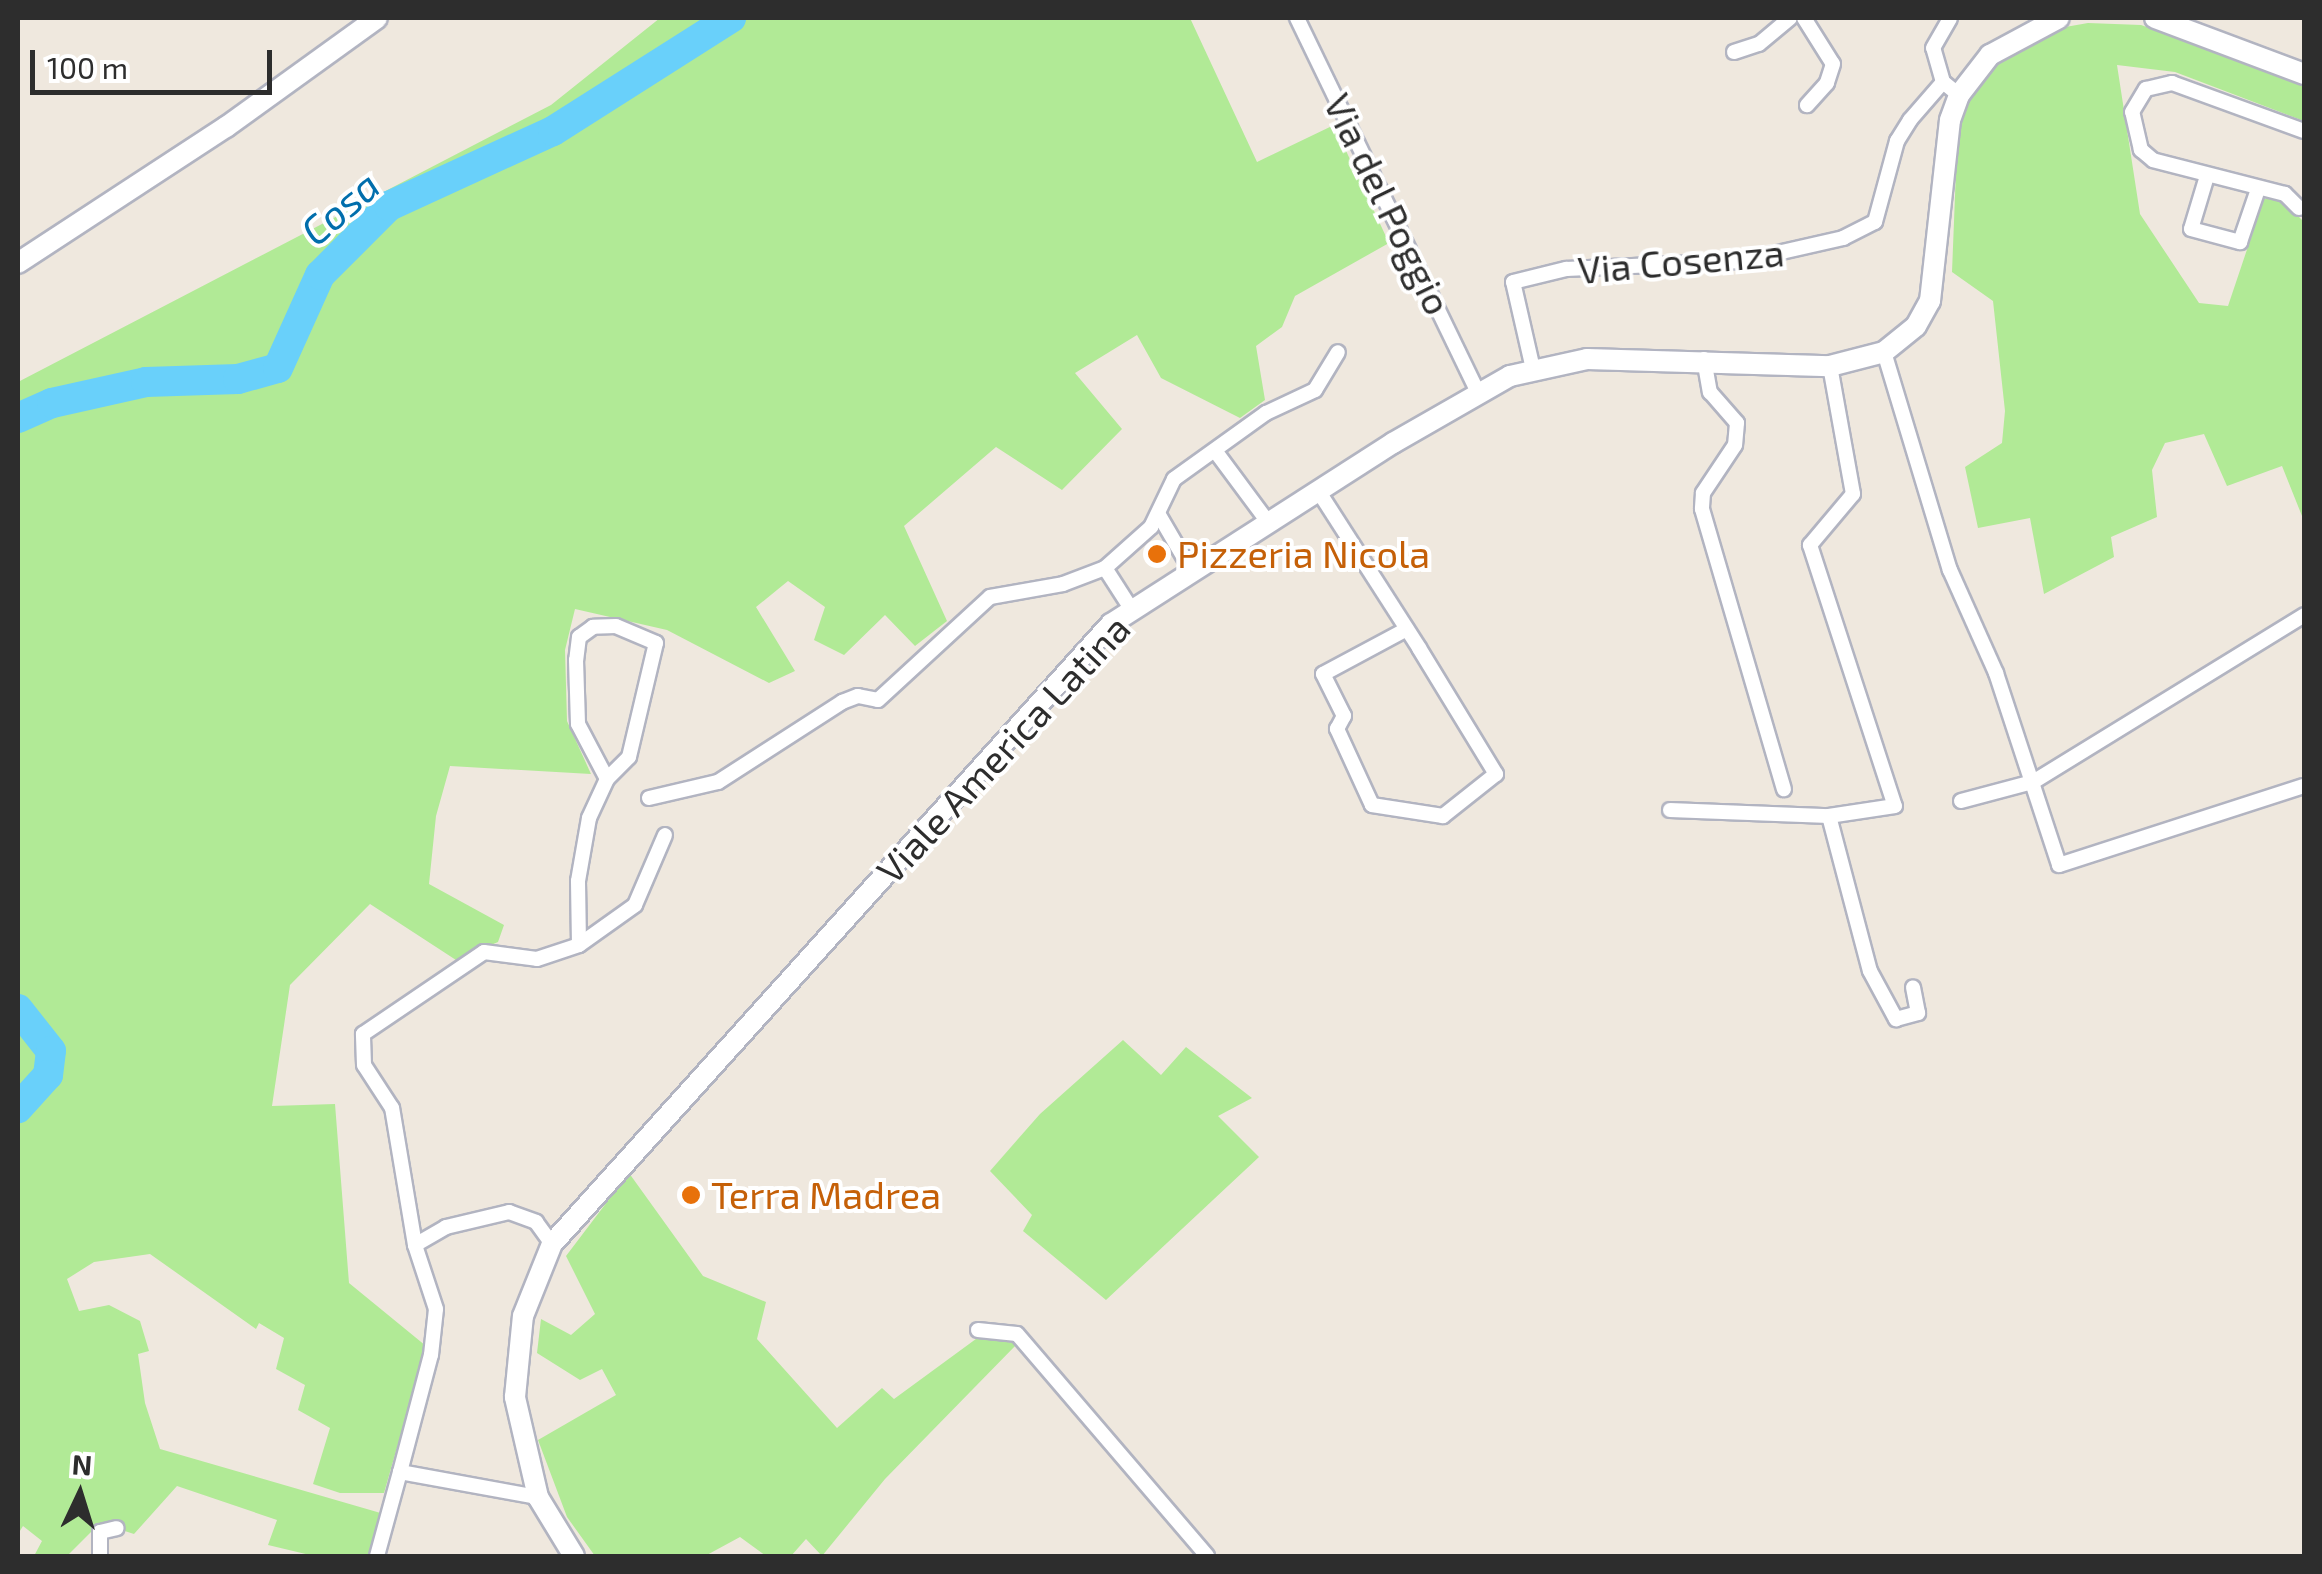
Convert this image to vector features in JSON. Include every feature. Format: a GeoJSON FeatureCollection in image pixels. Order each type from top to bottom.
{"type":"FeatureCollection","features":[{"type":"Feature","properties":{"kind":"main road"},"geometry":{"type":"LineString","coordinates":[[18,263],[210,138],[377,18]]}},
{"type":"Feature","properties":{"kind":"main road","name":"Viale America Latina"},"geometry":{"type":"LineString","coordinates":[[574,1556],[538,1497],[518,1428],[516,1356],[523,1316],[552,1244],[1074,665],[1132,610],[1192,570],[1478,392],[1534,369],[1587,359],[1704,359],[1830,366],[1884,352],[1916,326],[1930,301],[1951,88],[1990,55],[2059,18]]}},
{"type":"Feature","properties":{"kind":"main road"},"geometry":{"type":"LineString","coordinates":[[2155,18],[2304,74]]}},
{"type":"Feature","properties":{"kind":"street","name":"Via del Poggio"},"geometry":{"type":"LineString","coordinates":[[1297,18],[1478,392]]}},
{"type":"Feature","properties":{"kind":"street"},"geometry":{"type":"LineString","coordinates":[[1734,52],[1759,44],[1790,18]]}},
{"type":"Feature","properties":{"kind":"street"},"geometry":{"type":"LineString","coordinates":[[1804,18],[1833,64],[1827,83],[1807,105]]}},
{"type":"Feature","properties":{"kind":"street"},"geometry":{"type":"LineString","coordinates":[[1950,18],[1933,48],[1951,88]]}},
{"type":"Feature","properties":{"kind":"street"},"geometry":{"type":"LineString","coordinates":[[2299,208],[2285,194],[2207,176],[2141,150],[2132,112],[2146,89],[2172,83],[2304,131]]}},
{"type":"Feature","properties":{"kind":"street","name":"Via Cosenza"},"geometry":{"type":"LineString","coordinates":[[1534,369],[1513,282],[1566,269],[1742,261],[1843,238],[1876,222],[1897,142],[1951,88]]}},
{"type":"Feature","properties":{"kind":"street"},"geometry":{"type":"LineString","coordinates":[[2207,176],[2191,229],[2208,234],[2240,242],[2258,189]]}},
{"type":"Feature","properties":{"kind":"street"},"geometry":{"type":"LineString","coordinates":[[649,798],[718,782],[732,768],[773,750],[842,702],[858,696],[878,700],[990,596],[1063,584],[1106,568],[1159,515],[1174,479],[1266,413],[1314,390],[1338,352]]}},
{"type":"Feature","properties":{"kind":"street"},"geometry":{"type":"LineString","coordinates":[[1884,352],[1950,570],[1996,674],[2059,865],[2304,786]]}},
{"type":"Feature","properties":{"kind":"street"},"geometry":{"type":"LineString","coordinates":[[1704,359],[1710,392],[1738,423],[1735,446],[1703,493],[1702,509],[1784,789]]}},
{"type":"Feature","properties":{"kind":"street"},"geometry":{"type":"LineString","coordinates":[[1670,810],[1829,816],[1895,806],[1810,545],[1853,494],[1830,366]]}},
{"type":"Feature","properties":{"kind":"street"},"geometry":{"type":"LineString","coordinates":[[1216,452],[1268,522]]}},
{"type":"Feature","properties":{"kind":"street"},"geometry":{"type":"LineString","coordinates":[[1319,492],[1407,629],[1496,774],[1443,816],[1372,805],[1337,729],[1344,716],[1323,674],[1407,629]]}},
{"type":"Feature","properties":{"kind":"street"},"geometry":{"type":"LineString","coordinates":[[1159,515],[1192,570]]}},
{"type":"Feature","properties":{"kind":"street"},"geometry":{"type":"LineString","coordinates":[[1106,568],[1132,610]]}},
{"type":"Feature","properties":{"kind":"street"},"geometry":{"type":"LineString","coordinates":[[1961,801],[2033,782],[2304,614]]}},
{"type":"Feature","properties":{"kind":"street"},"geometry":{"type":"LineString","coordinates":[[579,945],[581,852],[607,779],[630,756],[656,644],[616,626],[593,626],[579,637],[578,724],[607,779]]}},
{"type":"Feature","properties":{"kind":"street"},"geometry":{"type":"LineString","coordinates":[[1829,816],[1870,971],[1896,1019],[1918,1013],[1913,988]]}},
{"type":"Feature","properties":{"kind":"street"},"geometry":{"type":"LineString","coordinates":[[378,1556],[431,1355],[436,1309],[415,1245],[392,1108],[364,1065],[364,1034],[484,952],[536,959],[579,945],[634,905],[665,834]]}},
{"type":"Feature","properties":{"kind":"street"},"geometry":{"type":"LineString","coordinates":[[415,1245],[446,1228],[508,1212],[536,1222],[552,1244]]}},
{"type":"Feature","properties":{"kind":"street"},"geometry":{"type":"LineString","coordinates":[[978,1330],[1017,1334],[1207,1556]]}},
{"type":"Feature","properties":{"kind":"street"},"geometry":{"type":"LineString","coordinates":[[400,1472],[538,1497]]}},
{"type":"Feature","properties":{"kind":"street"},"geometry":{"type":"LineString","coordinates":[[100,1556],[100,1532],[117,1528]]}},
{"type":"Feature","properties":{"kind":"green space"},"geometry":{"type":"Polygon","coordinates":[[[660,18],[1190,18],[1257,162],[1334,125],[1389,243],[1295,296],[1282,327],[1256,346],[1265,400],[1240,418],[1161,378],[1137,335],[1075,373],[1122,429],[1062,490],[996,447],[904,526],[947,621],[915,646],[885,615],[844,655],[814,640],[825,607],[788,581],[756,607],[795,671],[769,683],[667,630],[575,609],[565,650],[567,721],[591,774],[450,766],[436,816],[429,884],[504,925],[498,942],[456,960],[370,904],[290,985],[272,1106],[335,1104],[349,1283],[426,1346],[384,1493],[340,1493],[313,1484],[330,1428],[298,1410],[305,1385],[276,1369],[284,1338],[259,1323],[256,1329],[150,1254],[94,1262],[67,1279],[79,1311],[109,1305],[140,1321],[149,1351],[138,1354],[145,1403],[160,1449],[384,1514],[371,1556],[314,1556],[268,1545],[277,1520],[177,1486],[134,1534],[100,1523],[67,1556],[34,1556],[42,1541],[23,1526],[18,1534],[18,382],[551,105],[660,18]]]}},
{"type":"Feature","properties":{"kind":"green space"},"geometry":{"type":"Polygon","coordinates":[[[2088,23],[2141,25],[2304,83],[2304,121],[2175,72],[2117,65],[2140,214],[2199,303],[2228,306],[2264,199],[2281,199],[2304,222],[2304,521],[2282,466],[2227,486],[2204,434],[2165,443],[2152,470],[2157,517],[2111,537],[2114,557],[2044,594],[2030,518],[1978,528],[1965,467],[2002,443],[2005,411],[1993,301],[1952,272],[1958,120],[1971,88],[2009,49],[2054,29],[2088,23]]]}},
{"type":"Feature","properties":{"kind":"green space"},"geometry":{"type":"Polygon","coordinates":[[[1123,1040],[1161,1075],[1186,1047],[1252,1098],[1218,1116],[1259,1157],[1106,1300],[1023,1231],[1032,1215],[990,1171],[1040,1114],[1123,1040]]]}},
{"type":"Feature","properties":{"kind":"green space"},"geometry":{"type":"Polygon","coordinates":[[[629,1173],[703,1276],[766,1302],[757,1339],[837,1428],[882,1388],[894,1399],[980,1336],[1017,1344],[885,1479],[822,1556],[806,1539],[791,1556],[766,1556],[740,1537],[705,1556],[595,1556],[567,1517],[538,1440],[616,1395],[602,1369],[580,1380],[537,1353],[541,1319],[571,1335],[595,1314],[566,1256],[629,1173]]]}},
{"type":"Feature","properties":{"kind":"waterway","name":"Cosa"},"geometry":{"type":"LineString","coordinates":[[18,418],[52,403],[146,382],[238,379],[278,368],[320,275],[389,206],[553,131],[731,18]]}},
{"type":"Feature","properties":{"kind":"waterway","name":"Cosa"},"geometry":{"type":"LineString","coordinates":[[18,1009],[51,1051],[48,1075],[18,1108]]}},
{"type":"Feature","properties":{"kind":"place","name":"Pizzeria Nicola"},"geometry":{"type":"Point","coordinates":[1157,554]}},
{"type":"Feature","properties":{"kind":"place","name":"Terra Madrea"},"geometry":{"type":"Point","coordinates":[691,1195]}}]}
